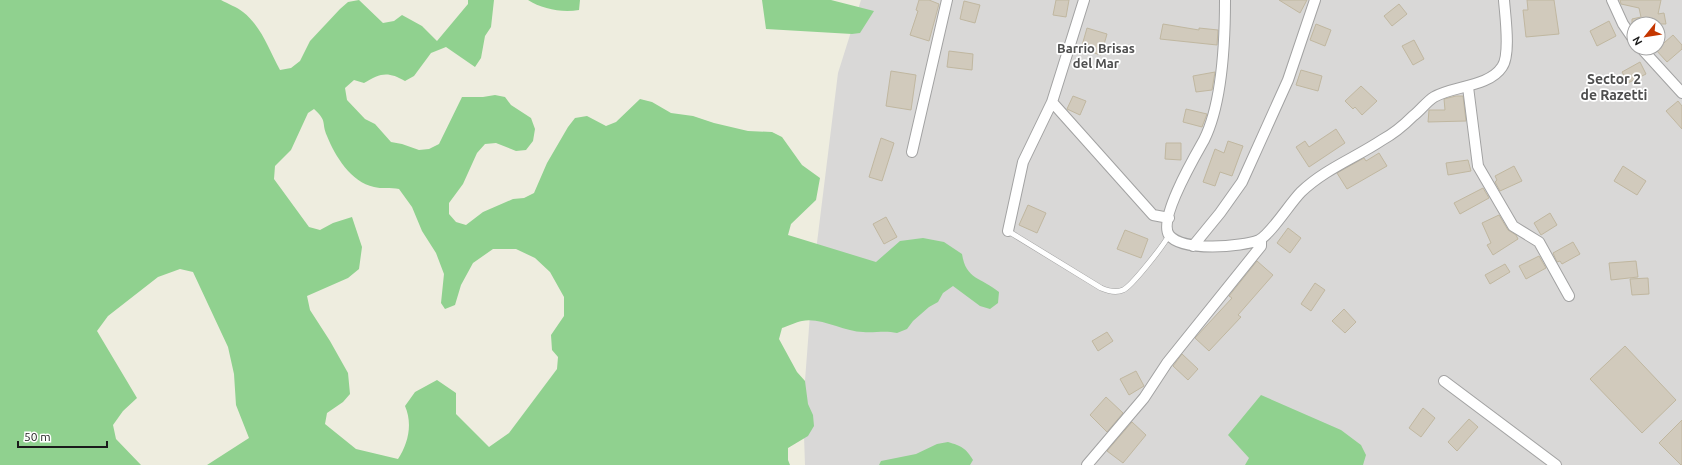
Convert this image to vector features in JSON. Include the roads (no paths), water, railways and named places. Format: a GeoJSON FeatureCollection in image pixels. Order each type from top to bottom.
{"type":"FeatureCollection","features":[{"type":"Feature","properties":{"kind":"street"},"geometry":{"type":"LineString","coordinates":[[912,152],[946,0]]}},
{"type":"Feature","properties":{"kind":"street"},"geometry":{"type":"LineString","coordinates":[[1008,230],[1023,162],[1052,102],[1084,0]]}},
{"type":"Feature","properties":{"kind":"street"},"geometry":{"type":"LineString","coordinates":[[1225,0],[1224,40],[1219,89],[1208,132],[1174,197],[1167,225],[1169,235],[1193,246],[1225,246],[1261,239],[1270,231],[1289,205],[1316,179],[1331,168],[1384,140],[1414,116],[1434,97],[1468,87],[1484,80],[1502,67],[1505,60],[1507,35],[1504,0]]}},
{"type":"Feature","properties":{"kind":"street"},"geometry":{"type":"LineString","coordinates":[[1193,246],[1220,213],[1242,182],[1288,80],[1315,0]]}},
{"type":"Feature","properties":{"kind":"street"},"geometry":{"type":"LineString","coordinates":[[1612,0],[1626,28]]}},
{"type":"Feature","properties":{"kind":"street"},"geometry":{"type":"LineString","coordinates":[[1648,56],[1682,93]]}},
{"type":"Feature","properties":{"kind":"street"},"geometry":{"type":"LineString","coordinates":[[1468,87],[1478,166],[1513,226],[1539,242],[1569,296]]}},
{"type":"Feature","properties":{"kind":"street"},"geometry":{"type":"LineString","coordinates":[[1052,102],[1153,215],[1169,218]]}},
{"type":"Feature","properties":{"kind":"street"},"geometry":{"type":"LineString","coordinates":[[1087,465],[1144,398],[1167,362],[1259,249],[1262,244],[1261,239]]}},
{"type":"Feature","properties":{"kind":"street"},"geometry":{"type":"LineString","coordinates":[[1444,381],[1556,465]]}},
{"type":"Feature","properties":{"kind":"lane"},"geometry":{"type":"LineString","coordinates":[[1008,230],[1102,288],[1115,292],[1125,290],[1161,249],[1169,235]]}},
{"type":"Feature","properties":{"kind":"district","name":"Barrio Brisas del Mar"},"geometry":{"type":"Point","coordinates":[1096,56]}},
{"type":"Feature","properties":{"kind":"district","name":"Sector 2 de Razetti"},"geometry":{"type":"Point","coordinates":[1614,88]}}]}
